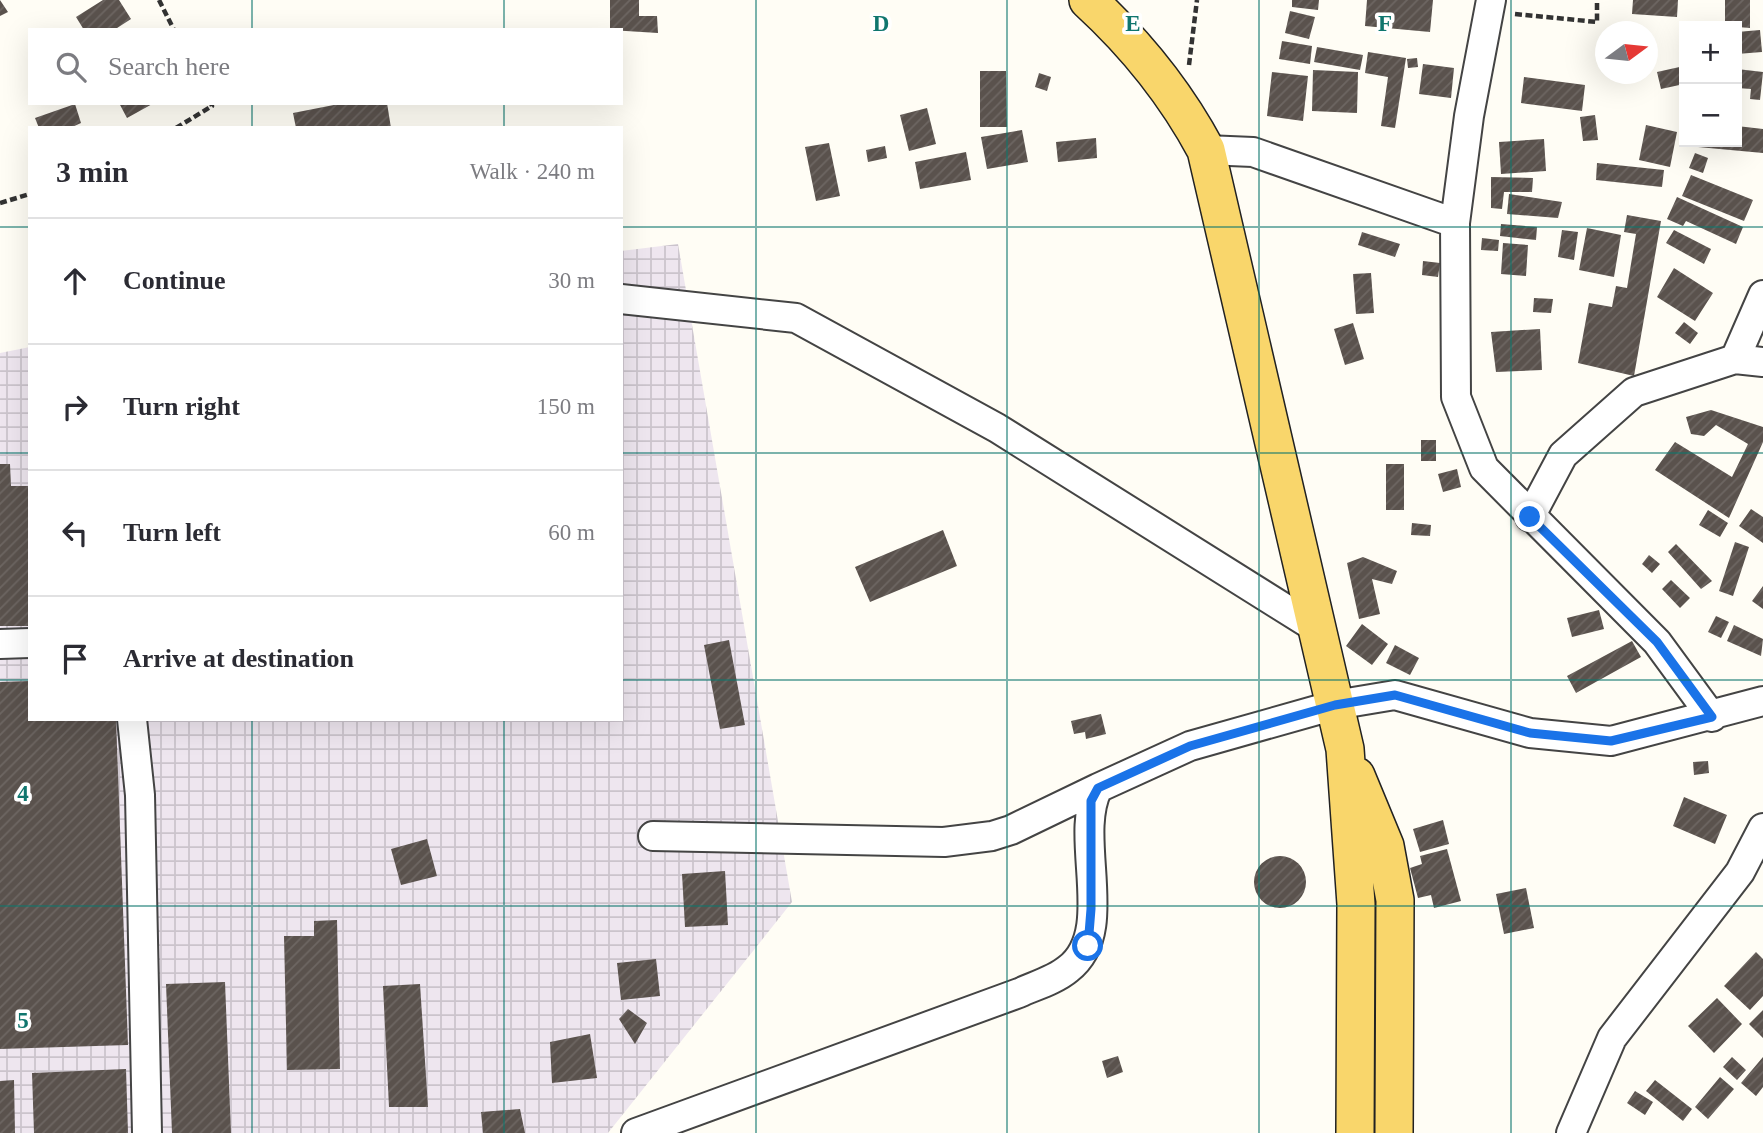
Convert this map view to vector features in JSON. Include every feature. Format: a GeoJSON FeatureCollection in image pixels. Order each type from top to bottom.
{"type":"FeatureCollection","features":[{"type":"Feature","properties":{"kind":"main road"},"geometry":{"type":"LineString","coordinates":[[1088,0],[1129,38],[1184,108],[1206,150],[1345,749],[1356,904],[1355,1133]]}},
{"type":"Feature","properties":{"kind":"main road"},"geometry":{"type":"LineString","coordinates":[[1345,749],[1385,846],[1395,900],[1394,1133]]}},
{"type":"Feature","properties":{"kind":"street"},"geometry":{"type":"LineString","coordinates":[[1490,6],[1469,116],[1455,223],[1456,397],[1484,468],[1657,642],[1712,717]]}},
{"type":"Feature","properties":{"kind":"street"},"geometry":{"type":"LineString","coordinates":[[1206,150],[1253,152],[1455,223]]}},
{"type":"Feature","properties":{"kind":"street"},"geometry":{"type":"LineString","coordinates":[[1735,359],[1763,295]]}},
{"type":"Feature","properties":{"kind":"street"},"geometry":{"type":"LineString","coordinates":[[623,299],[796,318],[998,428],[1316,628]]}},
{"type":"Feature","properties":{"kind":"street"},"geometry":{"type":"LineString","coordinates":[[1530,517],[1563,456],[1634,392],[1735,359],[1763,362]]}},
{"type":"Feature","properties":{"kind":"street"},"geometry":{"type":"LineString","coordinates":[[0,644],[28,643]]}},
{"type":"Feature","properties":{"kind":"street"},"geometry":{"type":"LineString","coordinates":[[653,836],[944,842],[971,840],[1011,830],[1190,746],[1335,705],[1395,695],[1530,733],[1611,741],[1712,717],[1763,701]]}},
{"type":"Feature","properties":{"kind":"street"},"geometry":{"type":"LineString","coordinates":[[132,721],[140,795],[147,1133]]}},
{"type":"Feature","properties":{"kind":"street"},"geometry":{"type":"LineString","coordinates":[[636,1133],[1019,993],[1068,970],[1088,946],[1091,909],[1089,818],[1091,801],[1098,788]]}},
{"type":"Feature","properties":{"kind":"street"},"geometry":{"type":"LineString","coordinates":[[1571,1133],[1612,1038],[1740,872],[1763,828]]}},
{"type":"Feature","properties":{"kind":"path"},"geometry":{"type":"LineString","coordinates":[[159,0],[173,28]]}},
{"type":"Feature","properties":{"kind":"path"},"geometry":{"type":"LineString","coordinates":[[1184,108],[1198,0]]}},
{"type":"Feature","properties":{"kind":"path"},"geometry":{"type":"LineString","coordinates":[[1490,6],[1597,22],[1597,0]]}},
{"type":"Feature","properties":{"kind":"path"},"geometry":{"type":"LineString","coordinates":[[179,126],[212,105]]}},
{"type":"Feature","properties":{"kind":"path"},"geometry":{"type":"LineString","coordinates":[[0,202],[28,195]]}},
{"type":"Feature","properties":{"kind":"shaded area"},"geometry":{"type":"Polygon","coordinates":[[[678,244],[792,902],[608,1133],[0,1133],[0,353],[28,347],[28,721],[623,721],[623,251],[678,244]]]}},
{"type":"Feature","properties":{"kind":"building"},"geometry":{"type":"Polygon","coordinates":[[[0,0],[8,12],[0,16],[0,0]]]}},
{"type":"Feature","properties":{"kind":"building"},"geometry":{"type":"Polygon","coordinates":[[[103,0],[119,0],[131,19],[117,28],[83,28],[76,17],[103,0]]]}},
{"type":"Feature","properties":{"kind":"building"},"geometry":{"type":"Polygon","coordinates":[[[610,0],[639,0],[639,16],[657,16],[658,33],[610,28],[610,0]]]}},
{"type":"Feature","properties":{"kind":"building"},"geometry":{"type":"Polygon","coordinates":[[[1292,0],[1319,0],[1318,10],[1292,7],[1292,0]]]}},
{"type":"Feature","properties":{"kind":"building"},"geometry":{"type":"Polygon","coordinates":[[[1367,0],[1433,0],[1430,32],[1365,26],[1367,0]]]}},
{"type":"Feature","properties":{"kind":"building"},"geometry":{"type":"Polygon","coordinates":[[[1633,0],[1678,0],[1677,17],[1632,14],[1633,0]]]}},
{"type":"Feature","properties":{"kind":"building"},"geometry":{"type":"Polygon","coordinates":[[[1725,0],[1750,0],[1750,28],[1742,27],[1742,21],[1725,21],[1725,0]]]}},
{"type":"Feature","properties":{"kind":"building"},"geometry":{"type":"Polygon","coordinates":[[[1290,11],[1315,17],[1309,39],[1285,33],[1290,11]]]}},
{"type":"Feature","properties":{"kind":"building"},"geometry":{"type":"Polygon","coordinates":[[[1760,30],[1762,52],[1742,54],[1742,32],[1760,30]]]}},
{"type":"Feature","properties":{"kind":"building"},"geometry":{"type":"Polygon","coordinates":[[[1282,41],[1312,46],[1310,64],[1279,59],[1282,41]]]}},
{"type":"Feature","properties":{"kind":"building"},"geometry":{"type":"Polygon","coordinates":[[[1317,47],[1363,55],[1360,70],[1314,62],[1317,47]]]}},
{"type":"Feature","properties":{"kind":"building"},"geometry":{"type":"Polygon","coordinates":[[[1368,52],[1406,58],[1395,128],[1381,126],[1388,77],[1365,73],[1368,52]]]}},
{"type":"Feature","properties":{"kind":"building"},"geometry":{"type":"Polygon","coordinates":[[[1417,58],[1418,67],[1408,68],[1407,59],[1417,58]]]}},
{"type":"Feature","properties":{"kind":"building"},"geometry":{"type":"Polygon","coordinates":[[[1423,64],[1454,68],[1451,98],[1419,94],[1423,64]]]}},
{"type":"Feature","properties":{"kind":"building"},"geometry":{"type":"Polygon","coordinates":[[[1679,67],[1679,85],[1661,89],[1658,72],[1679,67]]]}},
{"type":"Feature","properties":{"kind":"building"},"geometry":{"type":"Polygon","coordinates":[[[1313,70],[1358,72],[1357,113],[1312,111],[1313,70]]]}},
{"type":"Feature","properties":{"kind":"building"},"geometry":{"type":"Polygon","coordinates":[[[1742,70],[1763,72],[1760,100],[1750,99],[1751,89],[1742,88],[1742,70]]]}},
{"type":"Feature","properties":{"kind":"building"},"geometry":{"type":"Polygon","coordinates":[[[980,71],[1006,71],[1007,127],[980,127],[980,71]]]}},
{"type":"Feature","properties":{"kind":"building"},"geometry":{"type":"Polygon","coordinates":[[[1272,72],[1308,76],[1303,121],[1267,116],[1272,72]]]}},
{"type":"Feature","properties":{"kind":"building"},"geometry":{"type":"Polygon","coordinates":[[[1039,73],[1051,77],[1047,91],[1035,87],[1039,73]]]}},
{"type":"Feature","properties":{"kind":"building"},"geometry":{"type":"Polygon","coordinates":[[[1524,77],[1585,85],[1582,111],[1521,103],[1524,77]]]}},
{"type":"Feature","properties":{"kind":"building"},"geometry":{"type":"Polygon","coordinates":[[[75,105],[81,123],[74,126],[38,126],[35,118],[75,105]]]}},
{"type":"Feature","properties":{"kind":"building"},"geometry":{"type":"Polygon","coordinates":[[[120,105],[150,105],[127,118],[120,105]]]}},
{"type":"Feature","properties":{"kind":"building"},"geometry":{"type":"Polygon","coordinates":[[[334,105],[387,105],[391,126],[296,126],[293,113],[334,105]]]}},
{"type":"Feature","properties":{"kind":"building"},"geometry":{"type":"Polygon","coordinates":[[[927,108],[936,144],[909,151],[900,115],[927,108]]]}},
{"type":"Feature","properties":{"kind":"building"},"geometry":{"type":"Polygon","coordinates":[[[1595,115],[1598,140],[1583,141],[1580,117],[1595,115]]]}},
{"type":"Feature","properties":{"kind":"building"},"geometry":{"type":"Polygon","coordinates":[[[1646,125],[1677,132],[1670,167],[1639,160],[1646,125]]]}},
{"type":"Feature","properties":{"kind":"building"},"geometry":{"type":"Polygon","coordinates":[[[1742,127],[1763,129],[1763,153],[1698,147],[1742,147],[1742,127]]]}},
{"type":"Feature","properties":{"kind":"building"},"geometry":{"type":"Polygon","coordinates":[[[1022,130],[1028,162],[987,169],[981,137],[1022,130]]]}},
{"type":"Feature","properties":{"kind":"building"},"geometry":{"type":"Polygon","coordinates":[[[1096,138],[1097,158],[1058,162],[1056,142],[1096,138]]]}},
{"type":"Feature","properties":{"kind":"building"},"geometry":{"type":"Polygon","coordinates":[[[1544,139],[1546,171],[1501,174],[1499,142],[1544,139]]]}},
{"type":"Feature","properties":{"kind":"building"},"geometry":{"type":"Polygon","coordinates":[[[829,143],[840,196],[816,201],[805,147],[829,143]]]}},
{"type":"Feature","properties":{"kind":"building"},"geometry":{"type":"Polygon","coordinates":[[[885,146],[887,158],[868,162],[866,150],[885,146]]]}},
{"type":"Feature","properties":{"kind":"building"},"geometry":{"type":"Polygon","coordinates":[[[966,152],[971,180],[920,189],[915,162],[966,152]]]}},
{"type":"Feature","properties":{"kind":"building"},"geometry":{"type":"Polygon","coordinates":[[[1695,153],[1708,158],[1703,173],[1689,168],[1695,153]]]}},
{"type":"Feature","properties":{"kind":"building"},"geometry":{"type":"Polygon","coordinates":[[[1597,163],[1664,170],[1662,187],[1596,180],[1597,163]]]}},
{"type":"Feature","properties":{"kind":"building"},"geometry":{"type":"Polygon","coordinates":[[[1691,175],[1753,200],[1744,221],[1682,196],[1691,175]]]}},
{"type":"Feature","properties":{"kind":"building"},"geometry":{"type":"Polygon","coordinates":[[[1491,177],[1533,178],[1532,192],[1504,192],[1502,209],[1491,208],[1491,177]]]}},
{"type":"Feature","properties":{"kind":"building"},"geometry":{"type":"Polygon","coordinates":[[[1509,194],[1562,202],[1558,218],[1507,214],[1509,194]]]}},
{"type":"Feature","properties":{"kind":"building"},"geometry":{"type":"Polygon","coordinates":[[[1677,197],[1743,227],[1736,244],[1686,221],[1683,226],[1667,219],[1677,197]]]}},
{"type":"Feature","properties":{"kind":"building"},"geometry":{"type":"Polygon","coordinates":[[[1627,215],[1661,221],[1634,376],[1578,363],[1589,303],[1612,307],[1616,286],[1627,288],[1636,234],[1624,232],[1627,215]]]}},
{"type":"Feature","properties":{"kind":"building"},"geometry":{"type":"Polygon","coordinates":[[[1501,224],[1537,227],[1536,240],[1500,236],[1501,224]]]}},
{"type":"Feature","properties":{"kind":"building"},"geometry":{"type":"Polygon","coordinates":[[[1587,228],[1621,235],[1614,277],[1579,270],[1587,228]]]}},
{"type":"Feature","properties":{"kind":"building"},"geometry":{"type":"Polygon","coordinates":[[[1562,230],[1578,232],[1574,260],[1558,257],[1562,230]]]}},
{"type":"Feature","properties":{"kind":"building"},"geometry":{"type":"Polygon","coordinates":[[[1674,230],[1711,249],[1704,264],[1666,243],[1674,230]]]}},
{"type":"Feature","properties":{"kind":"building"},"geometry":{"type":"Polygon","coordinates":[[[1362,232],[1400,244],[1395,257],[1358,245],[1362,232]]]}},
{"type":"Feature","properties":{"kind":"building"},"geometry":{"type":"Polygon","coordinates":[[[1482,238],[1499,240],[1498,251],[1481,250],[1482,238]]]}},
{"type":"Feature","properties":{"kind":"building"},"geometry":{"type":"Polygon","coordinates":[[[1503,243],[1528,245],[1526,276],[1501,274],[1503,243]]]}},
{"type":"Feature","properties":{"kind":"building"},"geometry":{"type":"Polygon","coordinates":[[[1423,261],[1440,263],[1438,277],[1422,275],[1423,261]]]}},
{"type":"Feature","properties":{"kind":"building"},"geometry":{"type":"Polygon","coordinates":[[[1674,268],[1713,293],[1695,321],[1657,297],[1674,268]]]}},
{"type":"Feature","properties":{"kind":"building"},"geometry":{"type":"Polygon","coordinates":[[[1371,273],[1374,313],[1356,314],[1353,274],[1371,273]]]}},
{"type":"Feature","properties":{"kind":"building"},"geometry":{"type":"Polygon","coordinates":[[[1534,298],[1553,299],[1551,313],[1533,312],[1534,298]]]}},
{"type":"Feature","properties":{"kind":"building"},"geometry":{"type":"Polygon","coordinates":[[[1684,322],[1698,333],[1690,344],[1675,333],[1684,322]]]}},
{"type":"Feature","properties":{"kind":"building"},"geometry":{"type":"Polygon","coordinates":[[[1353,323],[1364,359],[1345,365],[1334,329],[1353,323]]]}},
{"type":"Feature","properties":{"kind":"building"},"geometry":{"type":"Polygon","coordinates":[[[1540,329],[1542,370],[1496,372],[1491,332],[1540,329]]]}},
{"type":"Feature","properties":{"kind":"building"},"geometry":{"type":"Polygon","coordinates":[[[1711,410],[1763,427],[1763,442],[1729,518],[1655,470],[1675,442],[1732,477],[1748,444],[1716,425],[1704,436],[1691,434],[1686,417],[1711,410]]]}},
{"type":"Feature","properties":{"kind":"building"},"geometry":{"type":"Polygon","coordinates":[[[1421,440],[1436,440],[1436,461],[1421,461],[1421,440]]]}},
{"type":"Feature","properties":{"kind":"building"},"geometry":{"type":"Polygon","coordinates":[[[0,464],[10,464],[11,486],[28,486],[28,626],[0,626],[0,464]]]}},
{"type":"Feature","properties":{"kind":"building"},"geometry":{"type":"Polygon","coordinates":[[[1386,464],[1404,464],[1404,510],[1386,510],[1386,464]]]}},
{"type":"Feature","properties":{"kind":"building"},"geometry":{"type":"Polygon","coordinates":[[[1457,469],[1461,487],[1443,492],[1438,474],[1457,469]]]}},
{"type":"Feature","properties":{"kind":"building"},"geometry":{"type":"Polygon","coordinates":[[[1751,509],[1763,517],[1763,543],[1739,526],[1751,509]]]}},
{"type":"Feature","properties":{"kind":"building"},"geometry":{"type":"Polygon","coordinates":[[[1708,510],[1728,523],[1720,537],[1699,525],[1708,510]]]}},
{"type":"Feature","properties":{"kind":"building"},"geometry":{"type":"Polygon","coordinates":[[[1412,523],[1431,525],[1430,536],[1411,535],[1412,523]]]}},
{"type":"Feature","properties":{"kind":"building"},"geometry":{"type":"Polygon","coordinates":[[[943,530],[957,566],[870,602],[855,567],[943,530]]]}},
{"type":"Feature","properties":{"kind":"building"},"geometry":{"type":"Polygon","coordinates":[[[1735,542],[1749,547],[1733,596],[1719,591],[1735,542]]]}},
{"type":"Feature","properties":{"kind":"building"},"geometry":{"type":"Polygon","coordinates":[[[1676,544],[1712,581],[1701,589],[1668,552],[1676,544]]]}},
{"type":"Feature","properties":{"kind":"building"},"geometry":{"type":"Polygon","coordinates":[[[1649,555],[1660,564],[1652,573],[1642,564],[1649,555]]]}},
{"type":"Feature","properties":{"kind":"building"},"geometry":{"type":"Polygon","coordinates":[[[1363,557],[1397,571],[1392,584],[1372,579],[1380,614],[1359,619],[1347,563],[1363,557]]]}},
{"type":"Feature","properties":{"kind":"building"},"geometry":{"type":"Polygon","coordinates":[[[1671,580],[1690,598],[1680,608],[1662,589],[1671,580]]]}},
{"type":"Feature","properties":{"kind":"building"},"geometry":{"type":"Polygon","coordinates":[[[1763,586],[1763,609],[1752,601],[1763,586]]]}},
{"type":"Feature","properties":{"kind":"building"},"geometry":{"type":"Polygon","coordinates":[[[1599,610],[1604,629],[1572,637],[1567,618],[1599,610]]]}},
{"type":"Feature","properties":{"kind":"building"},"geometry":{"type":"Polygon","coordinates":[[[1716,616],[1729,622],[1721,638],[1708,632],[1716,616]]]}},
{"type":"Feature","properties":{"kind":"building"},"geometry":{"type":"Polygon","coordinates":[[[1362,624],[1388,644],[1372,665],[1346,646],[1362,624]]]}},
{"type":"Feature","properties":{"kind":"building"},"geometry":{"type":"Polygon","coordinates":[[[1734,625],[1763,639],[1761,656],[1727,641],[1734,625]]]}},
{"type":"Feature","properties":{"kind":"building"},"geometry":{"type":"Polygon","coordinates":[[[729,640],[745,725],[720,729],[704,645],[729,640]]]}},
{"type":"Feature","properties":{"kind":"building"},"geometry":{"type":"Polygon","coordinates":[[[1632,641],[1641,657],[1576,693],[1567,676],[1632,641]]]}},
{"type":"Feature","properties":{"kind":"building"},"geometry":{"type":"Polygon","coordinates":[[[1395,645],[1419,658],[1410,675],[1386,663],[1395,645]]]}},
{"type":"Feature","properties":{"kind":"building"},"geometry":{"type":"Polygon","coordinates":[[[28,681],[28,721],[116,721],[128,1045],[0,1049],[0,682],[28,681]]]}},
{"type":"Feature","properties":{"kind":"building"},"geometry":{"type":"Polygon","coordinates":[[[1101,714],[1106,734],[1086,739],[1085,732],[1074,734],[1071,721],[1101,714]]]}},
{"type":"Feature","properties":{"kind":"building"},"geometry":{"type":"Polygon","coordinates":[[[1708,761],[1709,773],[1694,775],[1693,762],[1708,761]]]}},
{"type":"Feature","properties":{"kind":"building"},"geometry":{"type":"Polygon","coordinates":[[[1684,797],[1727,815],[1715,844],[1673,826],[1684,797]]]}},
{"type":"Feature","properties":{"kind":"building"},"geometry":{"type":"Polygon","coordinates":[[[1443,820],[1449,844],[1420,852],[1413,829],[1443,820]]]}},
{"type":"Feature","properties":{"kind":"building"},"geometry":{"type":"Polygon","coordinates":[[[427,839],[437,876],[401,885],[391,849],[427,839]]]}},
{"type":"Feature","properties":{"kind":"building"},"geometry":{"type":"Polygon","coordinates":[[[1447,849],[1461,901],[1434,908],[1431,895],[1418,898],[1410,868],[1422,864],[1420,856],[1447,849]]]}},
{"type":"Feature","properties":{"kind":"building"},"geometry":{"type":"Polygon","coordinates":[[[1280,856],[1290,858],[1298,864],[1304,872],[1304,892],[1298,900],[1290,906],[1280,908],[1270,906],[1262,900],[1256,892],[1254,882],[1256,872],[1262,864],[1270,858],[1280,856]]]}},
{"type":"Feature","properties":{"kind":"building"},"geometry":{"type":"Polygon","coordinates":[[[725,871],[728,925],[685,927],[682,874],[725,871]]]}},
{"type":"Feature","properties":{"kind":"building"},"geometry":{"type":"Polygon","coordinates":[[[1526,888],[1534,928],[1504,934],[1496,894],[1526,888]]]}},
{"type":"Feature","properties":{"kind":"building"},"geometry":{"type":"Polygon","coordinates":[[[337,920],[340,1069],[287,1070],[284,936],[314,936],[314,921],[337,920]]]}},
{"type":"Feature","properties":{"kind":"building"},"geometry":{"type":"Polygon","coordinates":[[[1756,952],[1763,959],[1763,996],[1750,1010],[1724,986],[1756,952]]]}},
{"type":"Feature","properties":{"kind":"building"},"geometry":{"type":"Polygon","coordinates":[[[656,959],[660,996],[621,1000],[617,963],[656,959]]]}},
{"type":"Feature","properties":{"kind":"building"},"geometry":{"type":"Polygon","coordinates":[[[225,982],[231,1133],[172,1133],[166,984],[225,982]]]}},
{"type":"Feature","properties":{"kind":"building"},"geometry":{"type":"Polygon","coordinates":[[[420,984],[428,1107],[389,1107],[383,986],[420,984]]]}},
{"type":"Feature","properties":{"kind":"building"},"geometry":{"type":"Polygon","coordinates":[[[1717,998],[1742,1024],[1714,1053],[1688,1026],[1717,998]]]}},
{"type":"Feature","properties":{"kind":"building"},"geometry":{"type":"Polygon","coordinates":[[[628,1009],[647,1023],[635,1044],[619,1019],[628,1009]]]}},
{"type":"Feature","properties":{"kind":"building"},"geometry":{"type":"Polygon","coordinates":[[[1763,1010],[1763,1038],[1749,1024],[1763,1010]]]}},
{"type":"Feature","properties":{"kind":"building"},"geometry":{"type":"Polygon","coordinates":[[[590,1034],[597,1078],[552,1083],[550,1042],[590,1034]]]}},
{"type":"Feature","properties":{"kind":"building"},"geometry":{"type":"Polygon","coordinates":[[[1118,1056],[1123,1072],[1107,1078],[1102,1061],[1118,1056]]]}},
{"type":"Feature","properties":{"kind":"building"},"geometry":{"type":"Polygon","coordinates":[[[1732,1057],[1746,1070],[1737,1080],[1723,1067],[1732,1057]]]}},
{"type":"Feature","properties":{"kind":"building"},"geometry":{"type":"Polygon","coordinates":[[[1763,1057],[1763,1087],[1756,1096],[1741,1083],[1763,1057]]]}},
{"type":"Feature","properties":{"kind":"building"},"geometry":{"type":"Polygon","coordinates":[[[126,1069],[128,1133],[34,1133],[32,1073],[126,1069]]]}},
{"type":"Feature","properties":{"kind":"building"},"geometry":{"type":"Polygon","coordinates":[[[1720,1077],[1734,1089],[1708,1119],[1695,1107],[1720,1077]]]}},
{"type":"Feature","properties":{"kind":"building"},"geometry":{"type":"Polygon","coordinates":[[[14,1080],[15,1133],[0,1133],[0,1081],[14,1080]]]}},
{"type":"Feature","properties":{"kind":"building"},"geometry":{"type":"Polygon","coordinates":[[[1655,1080],[1692,1109],[1683,1121],[1646,1091],[1655,1080]]]}},
{"type":"Feature","properties":{"kind":"building"},"geometry":{"type":"Polygon","coordinates":[[[1635,1091],[1653,1102],[1645,1115],[1627,1103],[1635,1091]]]}},
{"type":"Feature","properties":{"kind":"building"},"geometry":{"type":"Polygon","coordinates":[[[520,1109],[525,1133],[483,1133],[481,1112],[520,1109]]]}},
{"type":"Feature","properties":{"kind":"route"},"geometry":{"type":"LineString","coordinates":[[1088,946],[1091,909],[1091,801],[1098,788],[1190,746],[1335,705],[1395,695],[1530,733],[1611,741],[1712,717],[1657,642],[1530,517]]}}]}
